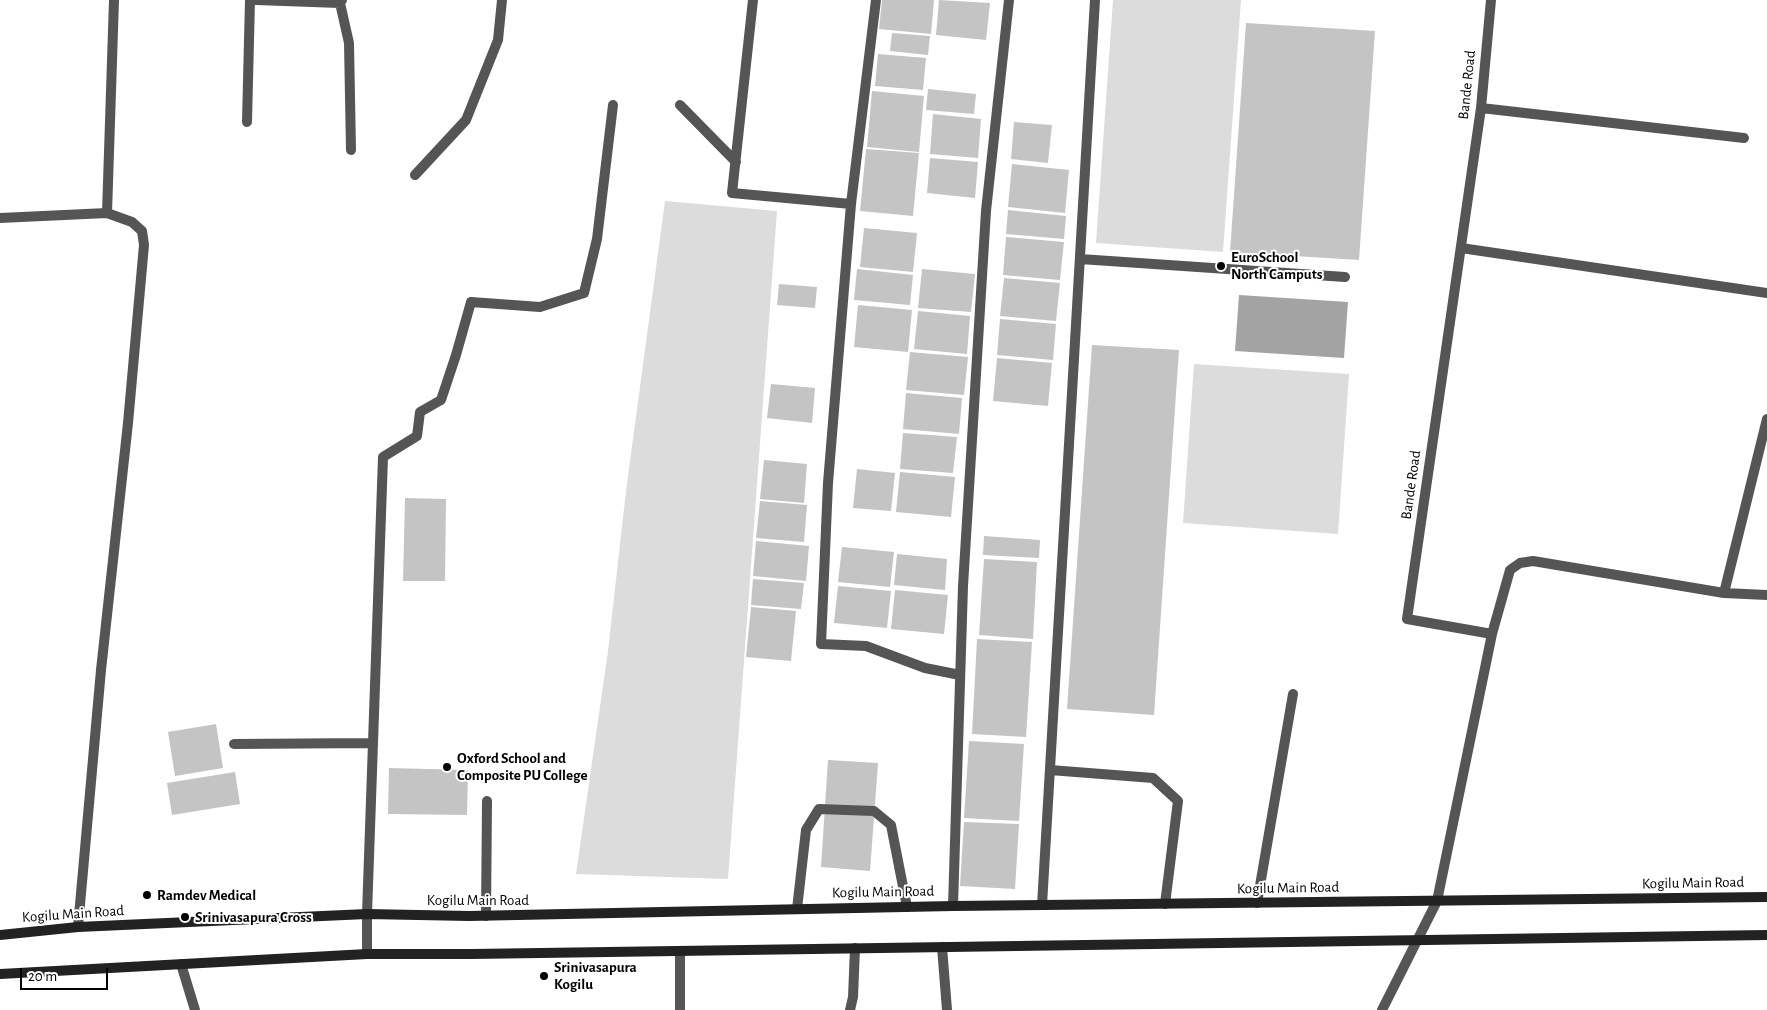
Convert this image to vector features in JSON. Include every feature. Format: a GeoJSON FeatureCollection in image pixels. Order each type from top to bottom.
{"type":"FeatureCollection","features":[{"type":"Feature","properties":{"kind":"main road","name":"Kogilu Main Road"},"geometry":{"type":"LineString","coordinates":[[0,934],[78,927],[366,914],[486,916],[907,906],[1767,897]]}},
{"type":"Feature","properties":{"kind":"main road"},"geometry":{"type":"LineString","coordinates":[[0,974],[367,954],[1767,935]]}},
{"type":"Feature","properties":{"kind":"street"},"geometry":{"type":"LineString","coordinates":[[107,213],[114,0]]}},
{"type":"Feature","properties":{"kind":"street"},"geometry":{"type":"LineString","coordinates":[[247,122],[250,0]]}},
{"type":"Feature","properties":{"kind":"street"},"geometry":{"type":"LineString","coordinates":[[256,0],[341,2],[349,42],[351,150]]}},
{"type":"Feature","properties":{"kind":"street"},"geometry":{"type":"LineString","coordinates":[[415,175],[466,120],[498,40],[502,0]]}},
{"type":"Feature","properties":{"kind":"street"},"geometry":{"type":"LineString","coordinates":[[753,0],[732,193],[852,204]]}},
{"type":"Feature","properties":{"kind":"street"},"geometry":{"type":"LineString","coordinates":[[876,0],[852,204],[828,484],[821,644],[866,646],[925,668],[960,675]]}},
{"type":"Feature","properties":{"kind":"street"},"geometry":{"type":"LineString","coordinates":[[953,906],[964,586],[986,211],[1009,0]]}},
{"type":"Feature","properties":{"kind":"street"},"geometry":{"type":"LineString","coordinates":[[1042,905],[1095,0]]}},
{"type":"Feature","properties":{"kind":"street","name":"Bande Road"},"geometry":{"type":"LineString","coordinates":[[1491,0],[1481,108],[1407,619],[1492,634]]}},
{"type":"Feature","properties":{"kind":"street"},"geometry":{"type":"LineString","coordinates":[[367,954],[366,914],[383,457],[417,436],[420,412],[441,400],[471,302],[540,307],[584,293],[597,239],[613,105]]}},
{"type":"Feature","properties":{"kind":"street"},"geometry":{"type":"LineString","coordinates":[[680,105],[736,162]]}},
{"type":"Feature","properties":{"kind":"street"},"geometry":{"type":"LineString","coordinates":[[1481,108],[1744,138]]}},
{"type":"Feature","properties":{"kind":"street"},"geometry":{"type":"LineString","coordinates":[[0,218],[107,213],[132,222],[142,231],[144,245],[128,423],[101,670],[78,927]]}},
{"type":"Feature","properties":{"kind":"street"},"geometry":{"type":"LineString","coordinates":[[1460,248],[1767,293]]}},
{"type":"Feature","properties":{"kind":"street"},"geometry":{"type":"LineString","coordinates":[[1080,260],[1345,277]]}},
{"type":"Feature","properties":{"kind":"street"},"geometry":{"type":"LineString","coordinates":[[1724,593],[1767,419]]}},
{"type":"Feature","properties":{"kind":"street"},"geometry":{"type":"LineString","coordinates":[[1382,1010],[1437,901],[1492,634],[1510,570],[1520,563],[1532,561],[1724,593],[1767,595]]}},
{"type":"Feature","properties":{"kind":"street"},"geometry":{"type":"LineString","coordinates":[[1257,903],[1293,694]]}},
{"type":"Feature","properties":{"kind":"street"},"geometry":{"type":"LineString","coordinates":[[234,744],[373,742]]}},
{"type":"Feature","properties":{"kind":"street"},"geometry":{"type":"LineString","coordinates":[[1050,770],[1154,778],[1178,801],[1166,904]]}},
{"type":"Feature","properties":{"kind":"street"},"geometry":{"type":"LineString","coordinates":[[486,916],[487,802]]}},
{"type":"Feature","properties":{"kind":"street"},"geometry":{"type":"LineString","coordinates":[[797,909],[806,830],[819,809],[874,811],[891,825],[907,906]]}},
{"type":"Feature","properties":{"kind":"street"},"geometry":{"type":"LineString","coordinates":[[942,947],[947,1010]]}},
{"type":"Feature","properties":{"kind":"street"},"geometry":{"type":"LineString","coordinates":[[850,1010],[853,997],[854,948]]}},
{"type":"Feature","properties":{"kind":"street"},"geometry":{"type":"LineString","coordinates":[[680,951],[680,1010]]}},
{"type":"Feature","properties":{"kind":"street"},"geometry":{"type":"LineString","coordinates":[[180,964],[195,1010]]}},
{"type":"Feature","properties":{"kind":"shaded area"},"geometry":{"type":"Polygon","coordinates":[[[1113,0],[1241,0],[1223,252],[1096,243],[1113,0]]]}},
{"type":"Feature","properties":{"kind":"shaded area"},"geometry":{"type":"Polygon","coordinates":[[[665,201],[777,211],[728,879],[576,874],[608,651],[626,491],[665,201]]]}},
{"type":"Feature","properties":{"kind":"shaded area"},"geometry":{"type":"Polygon","coordinates":[[[1239,295],[1348,302],[1344,358],[1235,351],[1239,295]]]}},
{"type":"Feature","properties":{"kind":"shaded area"},"geometry":{"type":"Polygon","coordinates":[[[1194,364],[1349,374],[1338,534],[1183,523],[1194,364]]]}},
{"type":"Feature","properties":{"kind":"building"},"geometry":{"type":"Polygon","coordinates":[[[882,0],[934,0],[931,34],[879,29],[882,0]]]}},
{"type":"Feature","properties":{"kind":"building"},"geometry":{"type":"Polygon","coordinates":[[[939,0],[990,3],[986,40],[936,35],[939,0]]]}},
{"type":"Feature","properties":{"kind":"building"},"geometry":{"type":"Polygon","coordinates":[[[1246,23],[1375,31],[1359,260],[1230,252],[1246,23]]]}},
{"type":"Feature","properties":{"kind":"building"},"geometry":{"type":"Polygon","coordinates":[[[892,33],[930,36],[928,55],[890,51],[892,33]]]}},
{"type":"Feature","properties":{"kind":"building"},"geometry":{"type":"Polygon","coordinates":[[[878,54],[926,58],[923,90],[875,86],[878,54]]]}},
{"type":"Feature","properties":{"kind":"building"},"geometry":{"type":"Polygon","coordinates":[[[928,89],[976,94],[974,114],[926,110],[928,89]]]}},
{"type":"Feature","properties":{"kind":"building"},"geometry":{"type":"Polygon","coordinates":[[[872,91],[924,96],[919,152],[867,147],[872,91]]]}},
{"type":"Feature","properties":{"kind":"building"},"geometry":{"type":"Polygon","coordinates":[[[933,114],[981,119],[978,158],[930,154],[933,114]]]}},
{"type":"Feature","properties":{"kind":"building"},"geometry":{"type":"Polygon","coordinates":[[[1014,122],[1052,125],[1048,163],[1011,159],[1014,122]]]}},
{"type":"Feature","properties":{"kind":"building"},"geometry":{"type":"Polygon","coordinates":[[[866,149],[919,153],[913,216],[860,211],[866,149]]]}},
{"type":"Feature","properties":{"kind":"building"},"geometry":{"type":"Polygon","coordinates":[[[930,158],[978,162],[975,198],[927,193],[930,158]]]}},
{"type":"Feature","properties":{"kind":"building"},"geometry":{"type":"Polygon","coordinates":[[[1012,164],[1069,170],[1065,213],[1008,207],[1012,164]]]}},
{"type":"Feature","properties":{"kind":"building"},"geometry":{"type":"Polygon","coordinates":[[[1008,210],[1066,216],[1064,239],[1006,234],[1008,210]]]}},
{"type":"Feature","properties":{"kind":"building"},"geometry":{"type":"Polygon","coordinates":[[[864,228],[917,233],[913,272],[860,267],[864,228]]]}},
{"type":"Feature","properties":{"kind":"building"},"geometry":{"type":"Polygon","coordinates":[[[1006,237],[1064,242],[1060,280],[1003,275],[1006,237]]]}},
{"type":"Feature","properties":{"kind":"building"},"geometry":{"type":"Polygon","coordinates":[[[857,269],[913,275],[910,305],[854,300],[857,269]]]}},
{"type":"Feature","properties":{"kind":"building"},"geometry":{"type":"Polygon","coordinates":[[[922,269],[975,274],[971,312],[918,308],[922,269]]]}},
{"type":"Feature","properties":{"kind":"building"},"geometry":{"type":"Polygon","coordinates":[[[1004,278],[1060,283],[1056,321],[1000,316],[1004,278]]]}},
{"type":"Feature","properties":{"kind":"building"},"geometry":{"type":"Polygon","coordinates":[[[779,284],[817,287],[815,308],[777,305],[779,284]]]}},
{"type":"Feature","properties":{"kind":"building"},"geometry":{"type":"Polygon","coordinates":[[[858,305],[912,310],[908,352],[854,347],[858,305]]]}},
{"type":"Feature","properties":{"kind":"building"},"geometry":{"type":"Polygon","coordinates":[[[918,311],[970,316],[967,354],[914,349],[918,311]]]}},
{"type":"Feature","properties":{"kind":"building"},"geometry":{"type":"Polygon","coordinates":[[[1000,319],[1056,324],[1053,360],[997,355],[1000,319]]]}},
{"type":"Feature","properties":{"kind":"building"},"geometry":{"type":"Polygon","coordinates":[[[1092,345],[1179,350],[1154,715],[1067,709],[1092,345]]]}},
{"type":"Feature","properties":{"kind":"building"},"geometry":{"type":"Polygon","coordinates":[[[910,352],[968,357],[964,395],[906,390],[910,352]]]}},
{"type":"Feature","properties":{"kind":"building"},"geometry":{"type":"Polygon","coordinates":[[[997,358],[1052,363],[1048,406],[993,401],[997,358]]]}},
{"type":"Feature","properties":{"kind":"building"},"geometry":{"type":"Polygon","coordinates":[[[771,384],[815,388],[812,423],[767,418],[771,384]]]}},
{"type":"Feature","properties":{"kind":"building"},"geometry":{"type":"Polygon","coordinates":[[[906,393],[962,398],[959,434],[903,429],[906,393]]]}},
{"type":"Feature","properties":{"kind":"building"},"geometry":{"type":"Polygon","coordinates":[[[903,433],[957,437],[953,473],[900,469],[903,433]]]}},
{"type":"Feature","properties":{"kind":"building"},"geometry":{"type":"Polygon","coordinates":[[[764,460],[807,464],[804,503],[760,499],[764,460]]]}},
{"type":"Feature","properties":{"kind":"building"},"geometry":{"type":"Polygon","coordinates":[[[857,469],[895,473],[891,511],[853,508],[857,469]]]}},
{"type":"Feature","properties":{"kind":"building"},"geometry":{"type":"Polygon","coordinates":[[[900,472],[955,477],[951,517],[896,512],[900,472]]]}},
{"type":"Feature","properties":{"kind":"building"},"geometry":{"type":"Polygon","coordinates":[[[405,498],[446,499],[445,581],[403,581],[405,498]]]}},
{"type":"Feature","properties":{"kind":"building"},"geometry":{"type":"Polygon","coordinates":[[[760,501],[807,505],[804,542],[756,538],[760,501]]]}},
{"type":"Feature","properties":{"kind":"building"},"geometry":{"type":"Polygon","coordinates":[[[984,536],[1040,540],[1039,558],[983,555],[984,536]]]}},
{"type":"Feature","properties":{"kind":"building"},"geometry":{"type":"Polygon","coordinates":[[[756,541],[809,546],[806,581],[753,576],[756,541]]]}},
{"type":"Feature","properties":{"kind":"building"},"geometry":{"type":"Polygon","coordinates":[[[842,547],[894,552],[890,587],[838,582],[842,547]]]}},
{"type":"Feature","properties":{"kind":"building"},"geometry":{"type":"Polygon","coordinates":[[[897,554],[947,559],[945,590],[894,585],[897,554]]]}},
{"type":"Feature","properties":{"kind":"building"},"geometry":{"type":"Polygon","coordinates":[[[984,559],[1037,562],[1033,639],[979,635],[984,559]]]}},
{"type":"Feature","properties":{"kind":"building"},"geometry":{"type":"Polygon","coordinates":[[[753,579],[804,583],[801,609],[751,605],[753,579]]]}},
{"type":"Feature","properties":{"kind":"building"},"geometry":{"type":"Polygon","coordinates":[[[838,586],[891,591],[887,628],[834,623],[838,586]]]}},
{"type":"Feature","properties":{"kind":"building"},"geometry":{"type":"Polygon","coordinates":[[[895,590],[948,595],[944,634],[891,629],[895,590]]]}},
{"type":"Feature","properties":{"kind":"building"},"geometry":{"type":"Polygon","coordinates":[[[751,607],[796,611],[791,661],[746,657],[751,607]]]}},
{"type":"Feature","properties":{"kind":"building"},"geometry":{"type":"Polygon","coordinates":[[[977,639],[1032,642],[1026,737],[972,734],[977,639]]]}},
{"type":"Feature","properties":{"kind":"building"},"geometry":{"type":"Polygon","coordinates":[[[216,724],[223,768],[175,776],[168,732],[216,724]]]}},
{"type":"Feature","properties":{"kind":"building"},"geometry":{"type":"Polygon","coordinates":[[[969,741],[1024,744],[1019,821],[964,818],[969,741]]]}},
{"type":"Feature","properties":{"kind":"building"},"geometry":{"type":"Polygon","coordinates":[[[828,760],[878,763],[870,871],[821,867],[828,760]]]}},
{"type":"Feature","properties":{"kind":"building"},"geometry":{"type":"Polygon","coordinates":[[[389,768],[468,770],[467,815],[388,814],[389,768]]]}},
{"type":"Feature","properties":{"kind":"building"},"geometry":{"type":"Polygon","coordinates":[[[235,772],[240,804],[172,815],[167,783],[235,772]]]}},
{"type":"Feature","properties":{"kind":"building"},"geometry":{"type":"Polygon","coordinates":[[[964,822],[1019,824],[1015,889],[960,886],[964,822]]]}},
{"type":"Feature","properties":{"kind":"place","name":"EuroSchool North Camputs"},"geometry":{"type":"Point","coordinates":[1221,266]}},
{"type":"Feature","properties":{"kind":"place","name":"Oxford School and Composite PU College"},"geometry":{"type":"Point","coordinates":[447,767]}},
{"type":"Feature","properties":{"kind":"place","name":"Ramdev Medical"},"geometry":{"type":"Point","coordinates":[147,895]}},
{"type":"Feature","properties":{"kind":"place","name":"Srinivasapura Cross"},"geometry":{"type":"Point","coordinates":[185,917]}},
{"type":"Feature","properties":{"kind":"place","name":"Srinivasapura Kogilu"},"geometry":{"type":"Point","coordinates":[544,976]}}]}
